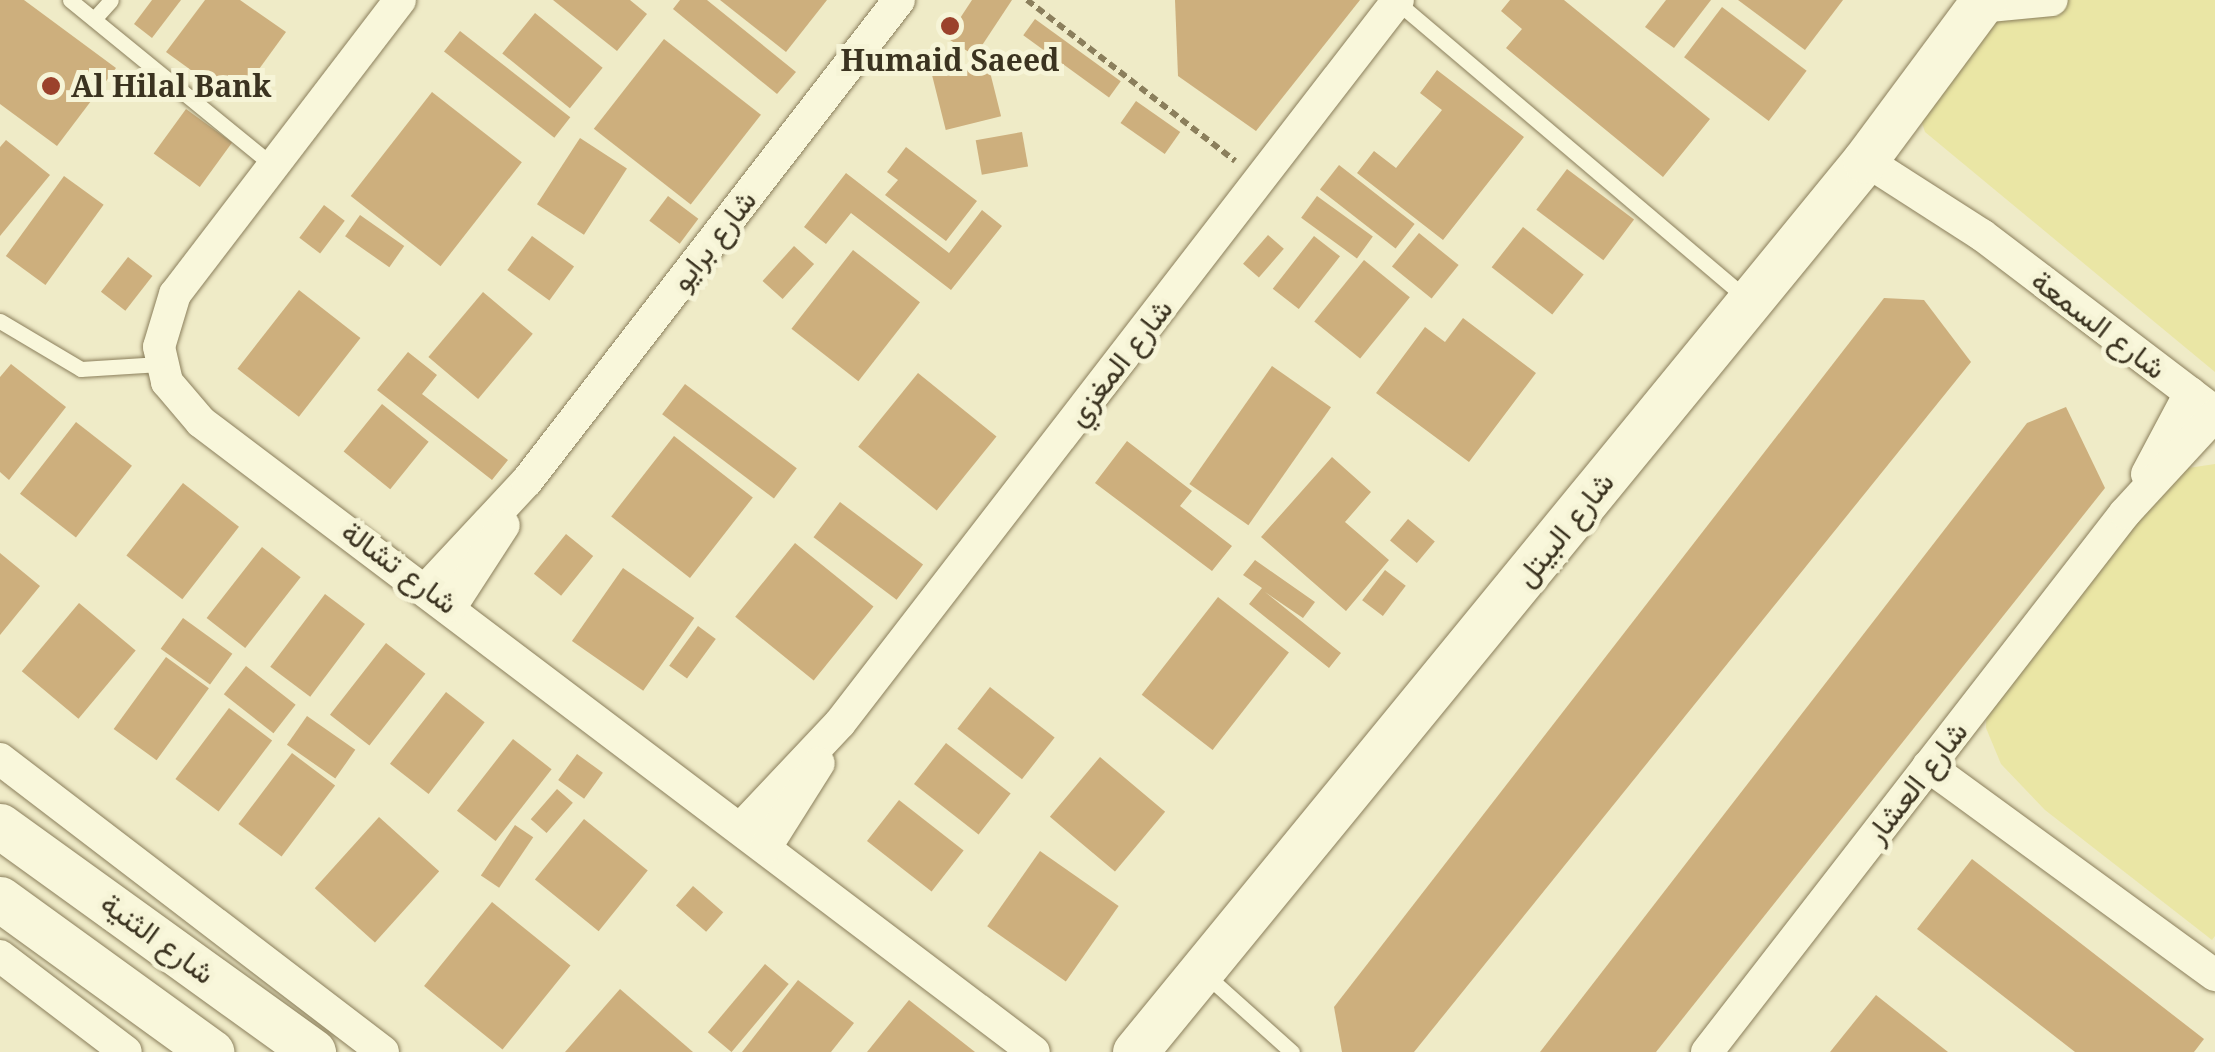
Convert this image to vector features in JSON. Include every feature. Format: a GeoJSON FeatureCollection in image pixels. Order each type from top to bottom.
{"type":"FeatureCollection","features":[{"type":"Feature","properties":{"kind":"street"},"geometry":{"type":"LineString","coordinates":[[160,364],[175,294],[400,0]]}},
{"type":"Feature","properties":{"kind":"street","name":"شارع برايو"},"geometry":{"type":"LineString","coordinates":[[440,596],[899,0]]}},
{"type":"Feature","properties":{"kind":"street"},"geometry":{"type":"LineString","coordinates":[[1982,4],[2052,0]]}},
{"type":"Feature","properties":{"kind":"street","name":"شارع المغزي"},"geometry":{"type":"LineString","coordinates":[[754,838],[1398,1]]}},
{"type":"Feature","properties":{"kind":"street","name":"شارع البيتل"},"geometry":{"type":"LineString","coordinates":[[1135,1052],[1750,302],[1873,149],[1982,4]]}},
{"type":"Feature","properties":{"kind":"street","name":"شارع السمعة"},"geometry":{"type":"LineString","coordinates":[[1873,149],[2207,407]]}},
{"type":"Feature","properties":{"kind":"street","name":"شارع تشالة"},"geometry":{"type":"LineString","coordinates":[[160,364],[201,422],[440,596],[754,838],[1008,1043],[1034,1052]]}},
{"type":"Feature","properties":{"kind":"street","name":"شارع العشار"},"geometry":{"type":"LineString","coordinates":[[1707,1052],[2207,407]]}},
{"type":"Feature","properties":{"kind":"street"},"geometry":{"type":"LineString","coordinates":[[1936,756],[2215,975]]}},
{"type":"Feature","properties":{"kind":"street"},"geometry":{"type":"LineString","coordinates":[[0,759],[383,1052]]}},
{"type":"Feature","properties":{"kind":"street","name":"شارع الثنية"},"geometry":{"type":"LineString","coordinates":[[0,826],[314,1052]]}},
{"type":"Feature","properties":{"kind":"street","name":"شارع الثنية"},"geometry":{"type":"LineString","coordinates":[[0,900],[211,1052]]}},
{"type":"Feature","properties":{"kind":"street"},"geometry":{"type":"LineString","coordinates":[[0,956],[126,1052]]}},
{"type":"Feature","properties":{"kind":"lane"},"geometry":{"type":"LineString","coordinates":[[70,0],[272,166]]}},
{"type":"Feature","properties":{"kind":"lane"},"geometry":{"type":"LineString","coordinates":[[94,19],[111,0]]}},
{"type":"Feature","properties":{"kind":"lane"},"geometry":{"type":"LineString","coordinates":[[1398,1],[1750,302]]}},
{"type":"Feature","properties":{"kind":"lane"},"geometry":{"type":"LineString","coordinates":[[0,321],[81,370],[160,364]]}},
{"type":"Feature","properties":{"kind":"lane"},"geometry":{"type":"LineString","coordinates":[[1202,972],[1292,1052]]}},
{"type":"Feature","properties":{"kind":"path"},"geometry":{"type":"LineString","coordinates":[[1026,0],[1260,180]]}},
{"type":"Feature","properties":{"kind":"sand"},"geometry":{"type":"Polygon","coordinates":[[[1990,0],[2215,0],[2215,372],[1925,132],[1914,99],[1990,0]]]}},
{"type":"Feature","properties":{"kind":"sand"},"geometry":{"type":"Polygon","coordinates":[[[2215,464],[2212,940],[2045,810],[2001,764],[1986,728],[1987,699],[2175,470],[2215,464]]]}},
{"type":"Feature","properties":{"kind":"building","name":"Al Hilal Bank"},"geometry":{"type":"Polygon","coordinates":[[[0,0],[24,0],[116,68],[57,146],[0,104],[0,0]]]}},
{"type":"Feature","properties":{"kind":"building"},"geometry":{"type":"Polygon","coordinates":[[[152,0],[181,0],[152,38],[134,24],[152,0]]]}},
{"type":"Feature","properties":{"kind":"building"},"geometry":{"type":"Polygon","coordinates":[[[205,0],[240,0],[286,32],[235,102],[166,52],[205,0]]]}},
{"type":"Feature","properties":{"kind":"building"},"geometry":{"type":"Polygon","coordinates":[[[553,0],[630,0],[647,14],[617,51],[553,0]]]}},
{"type":"Feature","properties":{"kind":"building"},"geometry":{"type":"Polygon","coordinates":[[[680,0],[707,0],[796,72],[777,94],[673,9],[680,0]]]}},
{"type":"Feature","properties":{"kind":"building"},"geometry":{"type":"Polygon","coordinates":[[[720,0],[827,0],[786,52],[720,0]]]}},
{"type":"Feature","properties":{"kind":"building"},"geometry":{"type":"Polygon","coordinates":[[[972,0],[1012,0],[975,56],[947,38],[972,0]]]}},
{"type":"Feature","properties":{"kind":"building"},"geometry":{"type":"Polygon","coordinates":[[[1175,0],[1360,0],[1256,131],[1178,76],[1175,0]]]}},
{"type":"Feature","properties":{"kind":"building"},"geometry":{"type":"Polygon","coordinates":[[[1510,0],[1564,0],[1710,119],[1663,177],[1506,48],[1522,29],[1501,11],[1510,0]]]}},
{"type":"Feature","properties":{"kind":"building"},"geometry":{"type":"Polygon","coordinates":[[[1666,0],[1711,0],[1674,48],[1645,27],[1666,0]]]}},
{"type":"Feature","properties":{"kind":"building"},"geometry":{"type":"Polygon","coordinates":[[[1738,0],[1843,0],[1805,50],[1738,0]]]}},
{"type":"Feature","properties":{"kind":"building"},"geometry":{"type":"Polygon","coordinates":[[[1722,7],[1807,71],[1769,121],[1684,57],[1722,7]]]}},
{"type":"Feature","properties":{"kind":"building"},"geometry":{"type":"Polygon","coordinates":[[[535,13],[603,68],[570,108],[502,53],[535,13]]]}},
{"type":"Feature","properties":{"kind":"building"},"geometry":{"type":"Polygon","coordinates":[[[1035,19],[1121,81],[1109,97],[1023,35],[1035,19]]]}},
{"type":"Feature","properties":{"kind":"building"},"geometry":{"type":"Polygon","coordinates":[[[460,31],[570,117],[554,138],[444,51],[460,31]]]}},
{"type":"Feature","properties":{"kind":"building"},"geometry":{"type":"Polygon","coordinates":[[[664,39],[761,115],[691,205],[594,129],[664,39]]]}},
{"type":"Feature","properties":{"kind":"building"},"geometry":{"type":"Polygon","coordinates":[[[987,60],[1001,116],[946,130],[932,74],[987,60]]]}},
{"type":"Feature","properties":{"kind":"building"},"geometry":{"type":"Polygon","coordinates":[[[1437,70],[1524,137],[1443,240],[1357,173],[1374,151],[1396,168],[1442,110],[1420,93],[1437,70]]]}},
{"type":"Feature","properties":{"kind":"building"},"geometry":{"type":"Polygon","coordinates":[[[432,92],[522,162],[441,266],[351,196],[432,92]]]}},
{"type":"Feature","properties":{"kind":"building"},"geometry":{"type":"Polygon","coordinates":[[[1136,101],[1180,132],[1165,154],[1121,123],[1136,101]]]}},
{"type":"Feature","properties":{"kind":"building"},"geometry":{"type":"Polygon","coordinates":[[[186,109],[232,143],[200,187],[154,153],[186,109]]]}},
{"type":"Feature","properties":{"kind":"building"},"geometry":{"type":"Polygon","coordinates":[[[1022,132],[1028,166],[982,175],[976,140],[1022,132]]]}},
{"type":"Feature","properties":{"kind":"building"},"geometry":{"type":"Polygon","coordinates":[[[580,138],[627,168],[584,235],[537,204],[580,138]]]}},
{"type":"Feature","properties":{"kind":"building"},"geometry":{"type":"Polygon","coordinates":[[[6,140],[50,175],[0,236],[0,147],[6,140]]]}},
{"type":"Feature","properties":{"kind":"building"},"geometry":{"type":"Polygon","coordinates":[[[906,147],[977,201],[946,241],[885,195],[898,180],[887,172],[906,147]]]}},
{"type":"Feature","properties":{"kind":"building"},"geometry":{"type":"Polygon","coordinates":[[[1339,165],[1415,224],[1396,249],[1320,189],[1339,165]]]}},
{"type":"Feature","properties":{"kind":"building"},"geometry":{"type":"Polygon","coordinates":[[[1567,169],[1634,220],[1603,260],[1536,210],[1567,169]]]}},
{"type":"Feature","properties":{"kind":"building"},"geometry":{"type":"Polygon","coordinates":[[[846,173],[949,253],[982,210],[1002,226],[951,290],[851,213],[826,244],[804,227],[846,173]]]}},
{"type":"Feature","properties":{"kind":"building"},"geometry":{"type":"Polygon","coordinates":[[[64,176],[104,205],[45,285],[6,256],[64,176]]]}},
{"type":"Feature","properties":{"kind":"building"},"geometry":{"type":"Polygon","coordinates":[[[668,196],[698,219],[680,244],[649,221],[668,196]]]}},
{"type":"Feature","properties":{"kind":"building"},"geometry":{"type":"Polygon","coordinates":[[[1317,196],[1373,237],[1357,258],[1301,218],[1317,196]]]}},
{"type":"Feature","properties":{"kind":"building"},"geometry":{"type":"Polygon","coordinates":[[[324,205],[345,221],[320,253],[299,238],[324,205]]]}},
{"type":"Feature","properties":{"kind":"building"},"geometry":{"type":"Polygon","coordinates":[[[360,215],[404,246],[389,267],[345,236],[360,215]]]}},
{"type":"Feature","properties":{"kind":"building"},"geometry":{"type":"Polygon","coordinates":[[[1523,227],[1584,274],[1552,315],[1492,267],[1523,227]]]}},
{"type":"Feature","properties":{"kind":"building"},"geometry":{"type":"Polygon","coordinates":[[[1419,233],[1459,265],[1432,299],[1392,266],[1419,233]]]}},
{"type":"Feature","properties":{"kind":"building"},"geometry":{"type":"Polygon","coordinates":[[[1268,235],[1284,249],[1259,277],[1243,264],[1268,235]]]}},
{"type":"Feature","properties":{"kind":"building"},"geometry":{"type":"Polygon","coordinates":[[[532,236],[574,267],[549,301],[507,270],[532,236]]]}},
{"type":"Feature","properties":{"kind":"building"},"geometry":{"type":"Polygon","coordinates":[[[1314,236],[1340,256],[1299,309],[1273,289],[1314,236]]]}},
{"type":"Feature","properties":{"kind":"building"},"geometry":{"type":"Polygon","coordinates":[[[794,246],[814,264],[783,299],[763,281],[794,246]]]}},
{"type":"Feature","properties":{"kind":"building"},"geometry":{"type":"Polygon","coordinates":[[[853,250],[920,302],[858,381],[791,329],[853,250]]]}},
{"type":"Feature","properties":{"kind":"building"},"geometry":{"type":"Polygon","coordinates":[[[128,257],[152,276],[125,311],[101,292],[128,257]]]}},
{"type":"Feature","properties":{"kind":"building"},"geometry":{"type":"Polygon","coordinates":[[[1364,260],[1410,297],[1360,359],[1314,321],[1364,260]]]}},
{"type":"Feature","properties":{"kind":"building"},"geometry":{"type":"Polygon","coordinates":[[[299,290],[360,338],[299,417],[237,369],[299,290]]]}},
{"type":"Feature","properties":{"kind":"building"},"geometry":{"type":"Polygon","coordinates":[[[483,292],[533,334],[478,399],[428,357],[483,292]]]}},
{"type":"Feature","properties":{"kind":"building"},"geometry":{"type":"Polygon","coordinates":[[[1884,298],[1924,300],[1971,362],[1414,1052],[1342,1052],[1334,1007],[1884,298]]]}},
{"type":"Feature","properties":{"kind":"building"},"geometry":{"type":"Polygon","coordinates":[[[1463,318],[1536,373],[1469,462],[1376,393],[1425,327],[1445,342],[1463,318]]]}},
{"type":"Feature","properties":{"kind":"building"},"geometry":{"type":"Polygon","coordinates":[[[408,352],[437,375],[422,394],[508,460],[492,480],[377,390],[408,352]]]}},
{"type":"Feature","properties":{"kind":"building"},"geometry":{"type":"Polygon","coordinates":[[[11,364],[66,407],[9,480],[0,472],[0,377],[11,364]]]}},
{"type":"Feature","properties":{"kind":"building"},"geometry":{"type":"Polygon","coordinates":[[[1272,366],[1331,407],[1248,525],[1189,484],[1272,366]]]}},
{"type":"Feature","properties":{"kind":"building"},"geometry":{"type":"Polygon","coordinates":[[[918,373],[996,437],[937,510],[858,447],[918,373]]]}},
{"type":"Feature","properties":{"kind":"building"},"geometry":{"type":"Polygon","coordinates":[[[685,384],[797,468],[774,499],[662,414],[685,384]]]}},
{"type":"Feature","properties":{"kind":"building"},"geometry":{"type":"Polygon","coordinates":[[[382,404],[429,442],[390,489],[344,451],[382,404]]]}},
{"type":"Feature","properties":{"kind":"building"},"geometry":{"type":"Polygon","coordinates":[[[2066,407],[2105,488],[1656,1052],[1540,1052],[2027,423],[2066,407]]]}},
{"type":"Feature","properties":{"kind":"building"},"geometry":{"type":"Polygon","coordinates":[[[76,422],[132,466],[76,537],[20,494],[76,422]]]}},
{"type":"Feature","properties":{"kind":"building"},"geometry":{"type":"Polygon","coordinates":[[[674,436],[753,498],[690,578],[611,516],[674,436]]]}},
{"type":"Feature","properties":{"kind":"building"},"geometry":{"type":"Polygon","coordinates":[[[1127,441],[1192,491],[1180,506],[1232,546],[1212,571],[1095,483],[1127,441]]]}},
{"type":"Feature","properties":{"kind":"building"},"geometry":{"type":"Polygon","coordinates":[[[1332,457],[1371,492],[1345,522],[1389,560],[1346,611],[1261,537],[1332,457]]]}},
{"type":"Feature","properties":{"kind":"building"},"geometry":{"type":"Polygon","coordinates":[[[183,483],[239,527],[182,599],[126,555],[183,483]]]}},
{"type":"Feature","properties":{"kind":"building"},"geometry":{"type":"Polygon","coordinates":[[[840,502],[923,565],[897,600],[814,537],[840,502]]]}},
{"type":"Feature","properties":{"kind":"building"},"geometry":{"type":"Polygon","coordinates":[[[1408,519],[1435,541],[1417,563],[1390,540],[1408,519]]]}},
{"type":"Feature","properties":{"kind":"building"},"geometry":{"type":"Polygon","coordinates":[[[566,534],[593,556],[561,596],[534,574],[566,534]]]}},
{"type":"Feature","properties":{"kind":"building"},"geometry":{"type":"Polygon","coordinates":[[[795,543],[873,607],[814,680],[735,617],[795,543]]]}},
{"type":"Feature","properties":{"kind":"building"},"geometry":{"type":"Polygon","coordinates":[[[262,547],[301,577],[245,648],[207,618],[262,547]]]}},
{"type":"Feature","properties":{"kind":"building"},"geometry":{"type":"Polygon","coordinates":[[[0,553],[40,586],[0,635],[0,553]]]}},
{"type":"Feature","properties":{"kind":"building"},"geometry":{"type":"Polygon","coordinates":[[[1255,560],[1315,602],[1303,618],[1265,592],[1341,653],[1329,668],[1249,604],[1262,588],[1243,575],[1255,560]]]}},
{"type":"Feature","properties":{"kind":"building"},"geometry":{"type":"Polygon","coordinates":[[[623,568],[694,618],[643,691],[572,641],[623,568]]]}},
{"type":"Feature","properties":{"kind":"building"},"geometry":{"type":"Polygon","coordinates":[[[1385,570],[1406,586],[1383,616],[1362,600],[1385,570]]]}},
{"type":"Feature","properties":{"kind":"building"},"geometry":{"type":"Polygon","coordinates":[[[325,594],[365,624],[310,697],[270,667],[325,594]]]}},
{"type":"Feature","properties":{"kind":"building"},"geometry":{"type":"Polygon","coordinates":[[[1218,597],[1289,652],[1213,750],[1142,695],[1218,597]]]}},
{"type":"Feature","properties":{"kind":"building"},"geometry":{"type":"Polygon","coordinates":[[[79,603],[136,651],[78,719],[22,671],[79,603]]]}},
{"type":"Feature","properties":{"kind":"building"},"geometry":{"type":"Polygon","coordinates":[[[183,618],[232,654],[210,685],[161,649],[183,618]]]}},
{"type":"Feature","properties":{"kind":"building"},"geometry":{"type":"Polygon","coordinates":[[[698,626],[716,639],[687,679],[669,666],[698,626]]]}},
{"type":"Feature","properties":{"kind":"building"},"geometry":{"type":"Polygon","coordinates":[[[386,643],[425,674],[369,745],[330,715],[386,643]]]}},
{"type":"Feature","properties":{"kind":"building"},"geometry":{"type":"Polygon","coordinates":[[[166,657],[209,688],[157,760],[114,729],[166,657]]]}},
{"type":"Feature","properties":{"kind":"building"},"geometry":{"type":"Polygon","coordinates":[[[246,666],[296,705],[273,733],[224,694],[246,666]]]}},
{"type":"Feature","properties":{"kind":"building"},"geometry":{"type":"Polygon","coordinates":[[[990,687],[1055,737],[1022,779],[957,729],[990,687]]]}},
{"type":"Feature","properties":{"kind":"building"},"geometry":{"type":"Polygon","coordinates":[[[446,692],[485,722],[429,794],[390,764],[446,692]]]}},
{"type":"Feature","properties":{"kind":"building"},"geometry":{"type":"Polygon","coordinates":[[[229,708],[272,740],[219,812],[175,779],[229,708]]]}},
{"type":"Feature","properties":{"kind":"building"},"geometry":{"type":"Polygon","coordinates":[[[307,716],[355,750],[335,779],[287,745],[307,716]]]}},
{"type":"Feature","properties":{"kind":"building"},"geometry":{"type":"Polygon","coordinates":[[[513,739],[552,769],[496,841],[457,811],[513,739]]]}},
{"type":"Feature","properties":{"kind":"building"},"geometry":{"type":"Polygon","coordinates":[[[946,743],[1011,793],[979,834],[914,784],[946,743]]]}},
{"type":"Feature","properties":{"kind":"building"},"geometry":{"type":"Polygon","coordinates":[[[292,753],[335,785],[282,857],[238,824],[292,753]]]}},
{"type":"Feature","properties":{"kind":"building"},"geometry":{"type":"Polygon","coordinates":[[[577,754],[603,773],[584,799],[558,780],[577,754]]]}},
{"type":"Feature","properties":{"kind":"building"},"geometry":{"type":"Polygon","coordinates":[[[1100,757],[1165,812],[1115,871],[1050,817],[1100,757]]]}},
{"type":"Feature","properties":{"kind":"building"},"geometry":{"type":"Polygon","coordinates":[[[557,789],[573,803],[547,833],[531,819],[557,789]]]}},
{"type":"Feature","properties":{"kind":"building"},"geometry":{"type":"Polygon","coordinates":[[[899,800],[964,850],[932,891],[867,841],[899,800]]]}},
{"type":"Feature","properties":{"kind":"building"},"geometry":{"type":"Polygon","coordinates":[[[379,817],[439,871],[375,943],[315,888],[379,817]]]}},
{"type":"Feature","properties":{"kind":"building"},"geometry":{"type":"Polygon","coordinates":[[[584,819],[648,871],[599,931],[535,880],[584,819]]]}},
{"type":"Feature","properties":{"kind":"building"},"geometry":{"type":"Polygon","coordinates":[[[515,825],[533,837],[499,888],[481,876],[515,825]]]}},
{"type":"Feature","properties":{"kind":"building"},"geometry":{"type":"Polygon","coordinates":[[[1040,851],[1119,906],[1066,981],[987,926],[1040,851]]]}},
{"type":"Feature","properties":{"kind":"building"},"geometry":{"type":"Polygon","coordinates":[[[1972,859],[2204,1039],[2194,1052],[2075,1052],[1917,929],[1972,859]]]}},
{"type":"Feature","properties":{"kind":"building"},"geometry":{"type":"Polygon","coordinates":[[[693,886],[723,912],[706,932],[676,906],[693,886]]]}},
{"type":"Feature","properties":{"kind":"building"},"geometry":{"type":"Polygon","coordinates":[[[492,902],[570,966],[503,1049],[424,986],[492,902]]]}},
{"type":"Feature","properties":{"kind":"building"},"geometry":{"type":"Polygon","coordinates":[[[765,964],[789,984],[732,1052],[708,1032],[765,964]]]}},
{"type":"Feature","properties":{"kind":"building"},"geometry":{"type":"Polygon","coordinates":[[[798,980],[854,1023],[831,1052],[742,1052],[798,980]]]}},
{"type":"Feature","properties":{"kind":"building"},"geometry":{"type":"Polygon","coordinates":[[[620,989],[693,1052],[565,1052],[620,989]]]}},
{"type":"Feature","properties":{"kind":"building"},"geometry":{"type":"Polygon","coordinates":[[[1876,995],[1948,1052],[1830,1052],[1876,995]]]}},
{"type":"Feature","properties":{"kind":"building"},"geometry":{"type":"Polygon","coordinates":[[[909,1000],[975,1052],[867,1052],[909,1000]]]}},
{"type":"Feature","properties":{"kind":"place","name":"Humaid Saeed"},"geometry":{"type":"Point","coordinates":[950,26]}},
{"type":"Feature","properties":{"kind":"place","name":"Al Hilal Bank"},"geometry":{"type":"Point","coordinates":[51,86]}}]}
